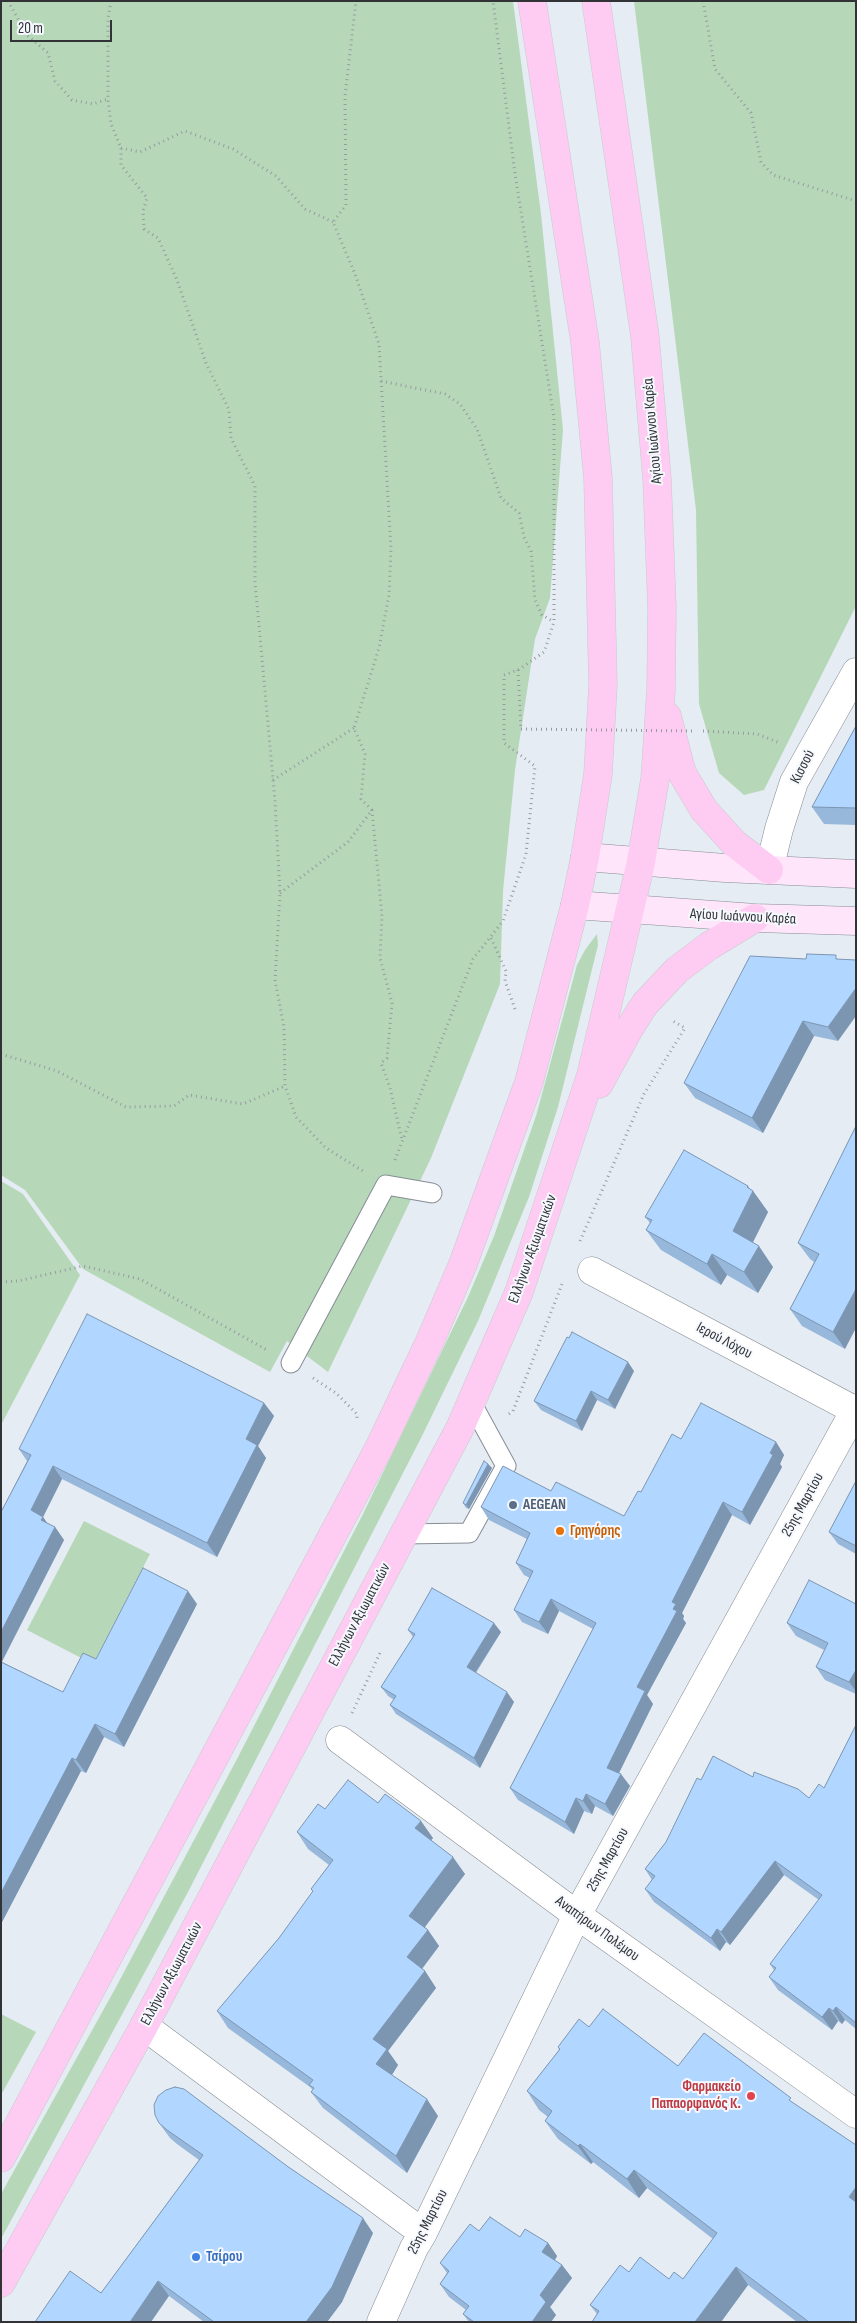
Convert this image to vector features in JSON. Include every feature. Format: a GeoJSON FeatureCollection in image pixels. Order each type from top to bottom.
{"type":"FeatureCollection","features":[{"type":"Feature","properties":{"kind":"main road"},"geometry":{"type":"LineString","coordinates":[[1,2158],[379,1448],[430,1341],[463,1264],[526,1091],[575,905],[585,857],[598,774],[603,685],[598,478],[585,342],[532,1]]}},
{"type":"Feature","properties":{"kind":"main road","name":"Αγίου Ιωάννου Καρέα"},"geometry":{"type":"LineString","coordinates":[[596,1],[645,337],[657,479],[662,608],[661,690],[655,780],[641,862],[630,910]]}},
{"type":"Feature","properties":{"kind":"main road"},"geometry":{"type":"LineString","coordinates":[[661,690],[682,773],[700,803],[734,843],[769,870]]}},
{"type":"Feature","properties":{"kind":"main road","name":"Ελλήνων Αξιωματικών"},"geometry":{"type":"LineString","coordinates":[[1,2283],[144,2026],[402,1534],[460,1428],[519,1292],[577,1122],[596,1058],[630,910]]}},
{"type":"Feature","properties":{"kind":"main road"},"geometry":{"type":"LineString","coordinates":[[577,1122],[645,1004],[677,970],[709,946],[754,918]]}},
{"type":"Feature","properties":{"kind":"street","name":"Κισσού"},"geometry":{"type":"LineString","coordinates":[[769,870],[779,829],[794,782],[856,672]]}},
{"type":"Feature","properties":{"kind":"street"},"geometry":{"type":"LineString","coordinates":[[585,857],[856,874]]}},
{"type":"Feature","properties":{"kind":"street","name":"Αγίου Ιωάννου Καρέα"},"geometry":{"type":"LineString","coordinates":[[575,905],[754,918],[856,921]]}},
{"type":"Feature","properties":{"kind":"street","name":"Ιερού Λόχου"},"geometry":{"type":"LineString","coordinates":[[592,1272],[855,1410]]}},
{"type":"Feature","properties":{"kind":"street","name":"25ης Μαρτίου"},"geometry":{"type":"LineString","coordinates":[[381,2322],[395,2288],[424,2233],[577,1915],[855,1410]]}},
{"type":"Feature","properties":{"kind":"street","name":"Αναπήρων Πολέμου"},"geometry":{"type":"LineString","coordinates":[[340,1740],[577,1915],[856,2114]]}},
{"type":"Feature","properties":{"kind":"street"},"geometry":{"type":"LineString","coordinates":[[144,2026],[424,2233]]}},
{"type":"Feature","properties":{"kind":"lane"},"geometry":{"type":"LineString","coordinates":[[291,1363],[386,1185],[432,1194]]}},
{"type":"Feature","properties":{"kind":"lane"},"geometry":{"type":"LineString","coordinates":[[402,1534],[469,1532],[506,1466],[471,1402]]}},
{"type":"Feature","properties":{"kind":"path"},"geometry":{"type":"LineString","coordinates":[[8,1],[26,35],[48,53],[56,81],[72,100],[93,104],[108,99]]}},
{"type":"Feature","properties":{"kind":"path"},"geometry":{"type":"LineString","coordinates":[[111,1],[108,18],[108,99],[111,124],[121,148],[121,165],[147,198],[143,211],[144,229],[158,238],[177,280],[206,363],[229,410],[231,438],[255,486],[254,582],[274,780],[280,894],[275,980],[284,1027],[286,1086],[296,1116],[326,1148],[386,1185],[473,960],[503,921],[526,854],[535,766],[504,743],[504,675],[518,670],[544,652],[554,622],[554,418],[515,174],[493,1]]}},
{"type":"Feature","properties":{"kind":"path"},"geometry":{"type":"LineString","coordinates":[[333,222],[346,205],[345,96],[356,1]]}},
{"type":"Feature","properties":{"kind":"path"},"geometry":{"type":"LineString","coordinates":[[703,1],[716,69],[751,113],[761,162],[773,175],[856,201]]}},
{"type":"Feature","properties":{"kind":"path"},"geometry":{"type":"LineString","coordinates":[[121,148],[140,152],[185,131],[233,149],[276,176],[305,209],[333,222],[355,274],[379,344],[392,550],[389,595],[379,648],[354,728],[274,780]]}},
{"type":"Feature","properties":{"kind":"path"},"geometry":{"type":"LineString","coordinates":[[381,381],[445,394],[460,404],[477,429],[501,498],[519,513],[524,537],[531,551],[535,600],[542,616],[554,622]]}},
{"type":"Feature","properties":{"kind":"path"},"geometry":{"type":"LineString","coordinates":[[518,670],[522,729],[692,731],[757,734],[809,754]]}},
{"type":"Feature","properties":{"kind":"path"},"geometry":{"type":"LineString","coordinates":[[354,728],[365,754],[361,799],[372,810],[382,916],[380,958],[392,1003],[387,1058],[381,1063],[390,1088],[402,1141]]}},
{"type":"Feature","properties":{"kind":"path"},"geometry":{"type":"LineString","coordinates":[[280,894],[348,842],[372,810]]}},
{"type":"Feature","properties":{"kind":"path"},"geometry":{"type":"LineString","coordinates":[[490,938],[506,971],[504,981],[517,1011]]}},
{"type":"Feature","properties":{"kind":"path"},"geometry":{"type":"LineString","coordinates":[[578,1246],[644,1094],[685,1028],[645,1004]]}},
{"type":"Feature","properties":{"kind":"path"},"geometry":{"type":"LineString","coordinates":[[1,1054],[56,1070],[126,1107],[174,1106],[189,1095],[243,1104],[286,1086]]}},
{"type":"Feature","properties":{"kind":"path"},"geometry":{"type":"LineString","coordinates":[[1,1282],[82,1266],[140,1279],[291,1363],[336,1394],[357,1414],[358,1434],[379,1448]]}},
{"type":"Feature","properties":{"kind":"path"},"geometry":{"type":"LineString","coordinates":[[488,1432],[513,1411],[565,1276]]}},
{"type":"Feature","properties":{"kind":"green space"},"geometry":{"type":"Polygon","coordinates":[[[1,1],[513,1],[541,214],[563,430],[550,598],[535,639],[515,770],[503,891],[500,984],[431,1158],[328,1372],[287,1341],[270,1372],[83,1269],[25,1190],[1,1175],[1,1]]]}},
{"type":"Feature","properties":{"kind":"green space"},"geometry":{"type":"Polygon","coordinates":[[[634,1],[856,1],[856,606],[764,790],[744,795],[719,773],[699,704],[696,510],[634,1]]]}},
{"type":"Feature","properties":{"kind":"green space"},"geometry":{"type":"Polygon","coordinates":[[[597,934],[598,945],[558,1107],[529,1197],[478,1321],[421,1438],[188,1892],[1,2239],[1,2194],[115,1989],[237,1759],[362,1516],[468,1297],[494,1236],[536,1116],[577,965],[597,934]]]}},
{"type":"Feature","properties":{"kind":"green space"},"geometry":{"type":"Polygon","coordinates":[[[1,1181],[23,1194],[80,1275],[1,1425],[1,1181]]]}},
{"type":"Feature","properties":{"kind":"green space"},"geometry":{"type":"Polygon","coordinates":[[[84,1521],[150,1554],[93,1664],[27,1630],[84,1521]]]}},
{"type":"Feature","properties":{"kind":"green space"},"geometry":{"type":"Polygon","coordinates":[[[1,2014],[36,2032],[1,2095],[1,2014]]]}},
{"type":"Feature","properties":{"kind":"building"},"geometry":{"type":"Polygon","coordinates":[[[856,726],[856,808],[812,807],[856,726]]]}},
{"type":"Feature","properties":{"kind":"building"},"geometry":{"type":"Polygon","coordinates":[[[807,954],[836,955],[836,959],[856,960],[856,988],[828,1027],[803,1021],[752,1118],[684,1083],[750,956],[806,959],[807,954]]]}},
{"type":"Feature","properties":{"kind":"building"},"geometry":{"type":"Polygon","coordinates":[[[856,1126],[856,1289],[833,1332],[790,1309],[819,1254],[798,1243],[856,1126]]]}},
{"type":"Feature","properties":{"kind":"building"},"geometry":{"type":"Polygon","coordinates":[[[684,1150],[748,1186],[753,1191],[733,1231],[759,1246],[744,1272],[712,1254],[707,1264],[646,1230],[652,1220],[645,1217],[684,1150]]]}},
{"type":"Feature","properties":{"kind":"building"},"geometry":{"type":"Polygon","coordinates":[[[87,1314],[264,1403],[246,1439],[257,1445],[207,1543],[53,1466],[31,1510],[43,1517],[41,1520],[55,1527],[1,1632],[1,1512],[31,1455],[19,1449],[87,1314]]]}},
{"type":"Feature","properties":{"kind":"building"},"geometry":{"type":"Polygon","coordinates":[[[572,1332],[628,1362],[608,1400],[591,1391],[576,1421],[534,1401],[567,1337],[569,1338],[572,1332]]]}},
{"type":"Feature","properties":{"kind":"building"},"geometry":{"type":"Polygon","coordinates":[[[701,1403],[776,1442],[770,1453],[773,1455],[742,1512],[723,1502],[672,1602],[676,1604],[673,1609],[677,1611],[637,1687],[645,1691],[607,1768],[621,1774],[605,1804],[586,1794],[583,1801],[576,1798],[565,1822],[510,1788],[596,1623],[551,1599],[539,1622],[514,1610],[533,1571],[516,1563],[530,1533],[481,1507],[503,1466],[551,1491],[556,1482],[624,1516],[638,1491],[641,1492],[672,1434],[681,1439],[701,1403]]]}},
{"type":"Feature","properties":{"kind":"building"},"geometry":{"type":"Polygon","coordinates":[[[484,1461],[488,1464],[466,1505],[463,1503],[484,1461]]]}},
{"type":"Feature","properties":{"kind":"building"},"geometry":{"type":"Polygon","coordinates":[[[856,1481],[856,1546],[829,1532],[856,1481]]]}},
{"type":"Feature","properties":{"kind":"building"},"geometry":{"type":"Polygon","coordinates":[[[143,1568],[188,1591],[115,1734],[95,1724],[76,1760],[72,1758],[1,1893],[1,1662],[63,1692],[83,1653],[96,1659],[143,1568]]]}},
{"type":"Feature","properties":{"kind":"building"},"geometry":{"type":"Polygon","coordinates":[[[809,1580],[856,1604],[856,1670],[849,1682],[816,1667],[828,1643],[787,1623],[809,1580]]]}},
{"type":"Feature","properties":{"kind":"building"},"geometry":{"type":"Polygon","coordinates":[[[432,1588],[494,1623],[467,1667],[507,1692],[474,1758],[390,1705],[396,1696],[381,1687],[415,1634],[408,1630],[432,1588]]]}},
{"type":"Feature","properties":{"kind":"building"},"geometry":{"type":"Polygon","coordinates":[[[856,1725],[856,2023],[836,2007],[833,2011],[829,2008],[822,2017],[769,1977],[776,1968],[770,1964],[822,1895],[775,1861],[721,1932],[717,1929],[711,1938],[645,1889],[655,1876],[645,1869],[666,1842],[697,1778],[701,1780],[713,1756],[753,1777],[754,1772],[798,1789],[809,1798],[819,1784],[824,1788],[856,1725]]]}},
{"type":"Feature","properties":{"kind":"building"},"geometry":{"type":"Polygon","coordinates":[[[348,1780],[378,1803],[385,1794],[421,1821],[415,1828],[453,1857],[409,1916],[428,1930],[407,1957],[425,1971],[373,2039],[387,2049],[376,2064],[427,2099],[396,2156],[311,2092],[314,2088],[309,2085],[313,2080],[217,2011],[279,1938],[313,1891],[311,1889],[333,1860],[297,1832],[318,1804],[325,1809],[348,1780]]]}},
{"type":"Feature","properties":{"kind":"building"},"geometry":{"type":"Polygon","coordinates":[[[603,2009],[678,2066],[704,2033],[791,2098],[789,2100],[856,2145],[856,2187],[849,2197],[856,2202],[856,2322],[809,2322],[736,2267],[695,2322],[592,2322],[599,2311],[590,2305],[620,2265],[629,2272],[640,2257],[669,2279],[674,2272],[683,2279],[717,2233],[634,2170],[627,2179],[580,2144],[578,2146],[545,2121],[552,2111],[527,2091],[560,2049],[558,2047],[579,2019],[589,2027],[603,2009]]]}},
{"type":"Feature","properties":{"kind":"building"},"geometry":{"type":"Polygon","coordinates":[[[175,2087],[184,2089],[287,2166],[363,2218],[332,2287],[306,2322],[214,2322],[158,2281],[130,2322],[35,2322],[70,2271],[101,2293],[203,2155],[167,2130],[159,2123],[155,2115],[154,2105],[158,2096],[166,2090],[175,2087]]]}},
{"type":"Feature","properties":{"kind":"building"},"geometry":{"type":"Polygon","coordinates":[[[490,2217],[520,2237],[525,2229],[548,2243],[542,2252],[562,2265],[540,2295],[546,2302],[532,2322],[474,2322],[463,2314],[469,2306],[440,2284],[449,2271],[440,2263],[470,2224],[479,2231],[490,2217]]]}},
{"type":"Feature","properties":{"kind":"place","name":"AEGEAN"},"geometry":{"type":"Point","coordinates":[513,1505]}},
{"type":"Feature","properties":{"kind":"place","name":"Γρηγόρης"},"geometry":{"type":"Point","coordinates":[560,1531]}},
{"type":"Feature","properties":{"kind":"place","name":"Φαρμακείο Παπαορφανός Κ."},"geometry":{"type":"Point","coordinates":[751,2096]}},
{"type":"Feature","properties":{"kind":"place","name":"Τσίρου"},"geometry":{"type":"Point","coordinates":[196,2257]}}]}
